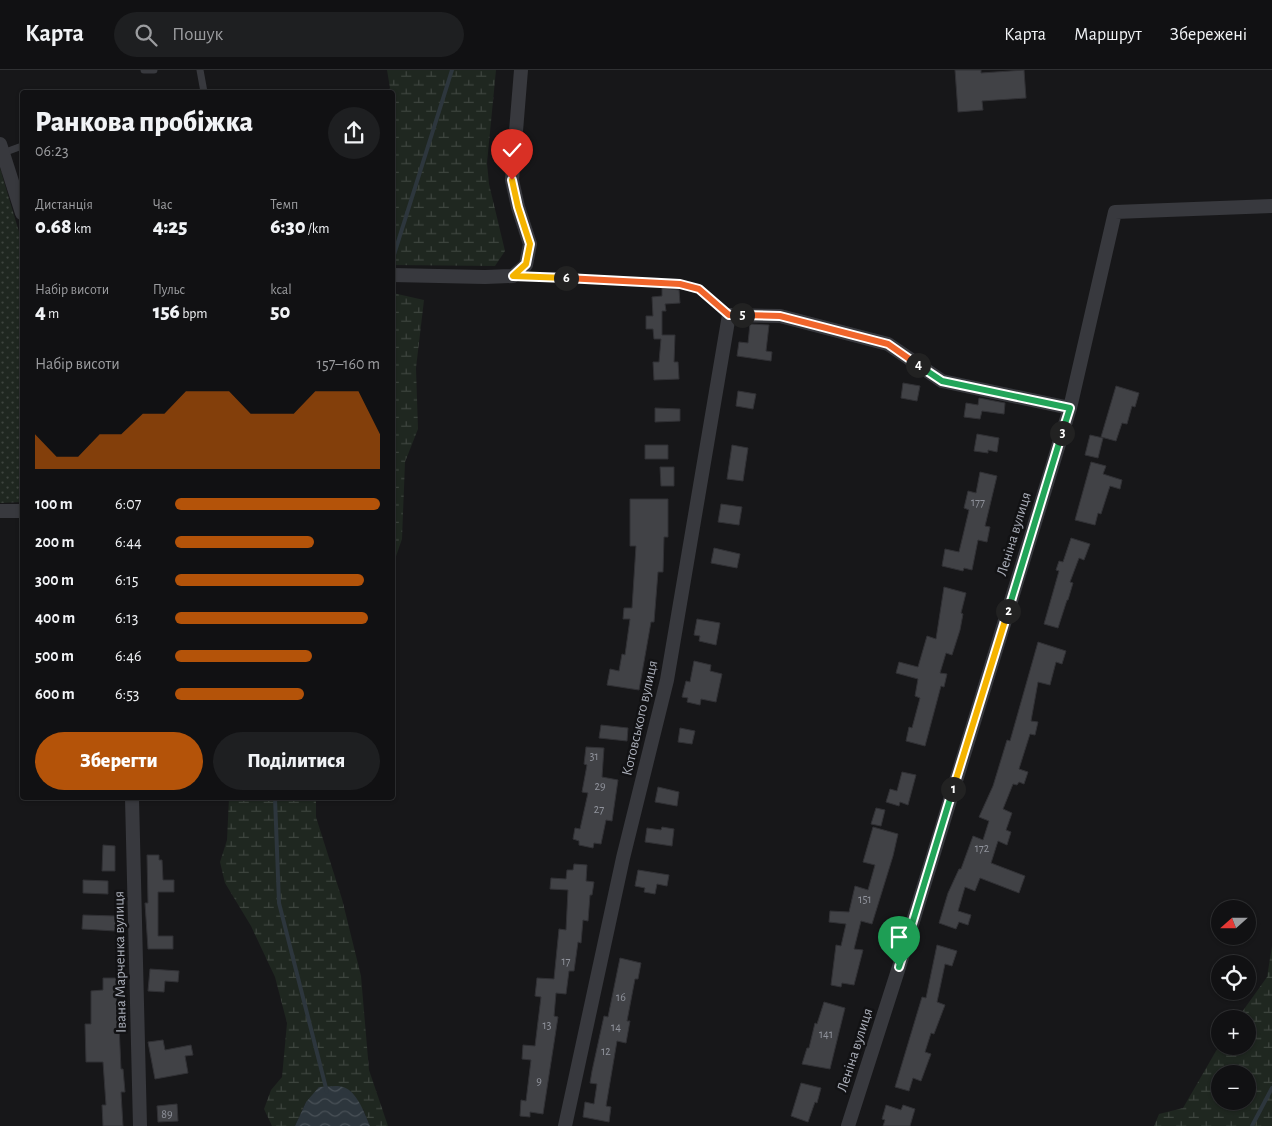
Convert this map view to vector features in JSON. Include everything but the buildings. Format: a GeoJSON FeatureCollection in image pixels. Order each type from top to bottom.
{"type":"FeatureCollection","features":[{"type":"Feature","properties":{"kind":"street"},"geometry":{"type":"LineString","coordinates":[[395,275],[485,278],[513,276],[526,264],[530,244],[518,207],[512,180],[521,70]]}},
{"type":"Feature","properties":{"kind":"street"},"geometry":{"type":"LineString","coordinates":[[1,148],[20,207]]}},
{"type":"Feature","properties":{"kind":"street","name":"Леніна вулиця"},"geometry":{"type":"LineString","coordinates":[[848,1126],[899,967],[1070,408],[1115,212],[1272,206]]}},
{"type":"Feature","properties":{"kind":"street"},"geometry":{"type":"LineString","coordinates":[[729,315],[780,316],[888,344],[942,381],[1070,408]]}},
{"type":"Feature","properties":{"kind":"street","name":"Котовського вулиця"},"geometry":{"type":"LineString","coordinates":[[565,1126],[622,858],[667,680],[729,315]]}},
{"type":"Feature","properties":{"kind":"street"},"geometry":{"type":"LineString","coordinates":[[0,511],[20,511]]}},
{"type":"Feature","properties":{"kind":"street","name":"Івана Марченка вулиця"},"geometry":{"type":"LineString","coordinates":[[132,800],[140,1126]]}},
{"type":"Feature","properties":{"kind":"lane"},"geometry":{"type":"LineString","coordinates":[[144,70],[154,70]]}},
{"type":"Feature","properties":{"kind":"lane"},"geometry":{"type":"LineString","coordinates":[[200,70],[204,90]]}},
{"type":"Feature","properties":{"kind":"lane"},"geometry":{"type":"LineString","coordinates":[[1,148],[20,146]]}},
{"type":"Feature","properties":{"kind":"lane"},"geometry":{"type":"LineString","coordinates":[[513,276],[680,284],[699,289],[729,315]]}},
{"type":"Feature","properties":{"kind":"green space"},"geometry":{"type":"Polygon","coordinates":[[[387,70],[496,70],[487,163],[489,184],[505,251],[495,266],[395,265],[395,90],[388,90],[390,88],[387,70]]]}},
{"type":"Feature","properties":{"kind":"green space"},"geometry":{"type":"Polygon","coordinates":[[[0,168],[20,235],[20,502],[0,503],[0,168]]]}},
{"type":"Feature","properties":{"kind":"green space"},"geometry":{"type":"Polygon","coordinates":[[[395,293],[424,300],[416,368],[418,429],[405,462],[402,539],[395,559],[395,293]]]}},
{"type":"Feature","properties":{"kind":"green space"},"geometry":{"type":"Polygon","coordinates":[[[229,800],[316,800],[316,817],[342,899],[361,976],[369,1070],[388,1126],[370,1126],[363,1109],[306,1102],[295,1126],[272,1126],[264,1109],[271,1090],[282,1077],[287,1023],[275,977],[251,926],[225,883],[220,862],[227,840],[229,800]]]}},
{"type":"Feature","properties":{"kind":"green space"},"geometry":{"type":"Polygon","coordinates":[[[1272,946],[1272,1126],[1154,1126],[1159,1114],[1183,1108],[1214,1055],[1256,1055],[1256,1010],[1243,1010],[1251,1000],[1256,1000],[1256,992],[1267,977],[1272,946]]]}},
{"type":"Feature","properties":{"kind":"water"},"geometry":{"type":"Polygon","coordinates":[[[337,1086],[348,1089],[360,1104],[370,1126],[295,1126],[306,1102],[319,1087],[337,1086]]]}},
{"type":"Feature","properties":{"kind":"waterway"},"geometry":{"type":"LineString","coordinates":[[395,251],[452,70]]}},
{"type":"Feature","properties":{"kind":"waterway"},"geometry":{"type":"LineString","coordinates":[[275,800],[279,903],[327,1092]]}},
{"type":"Feature","properties":{"kind":"waterway"},"geometry":{"type":"LineString","coordinates":[[1252,1126],[1272,1088]]}},
{"type":"Feature","properties":{"kind":"route"},"geometry":{"type":"LineString","coordinates":[[512,180],[518,207],[530,244],[526,264],[513,276],[680,284],[699,289],[729,315],[780,316],[888,344],[942,381],[1070,408],[899,967]]}}]}
